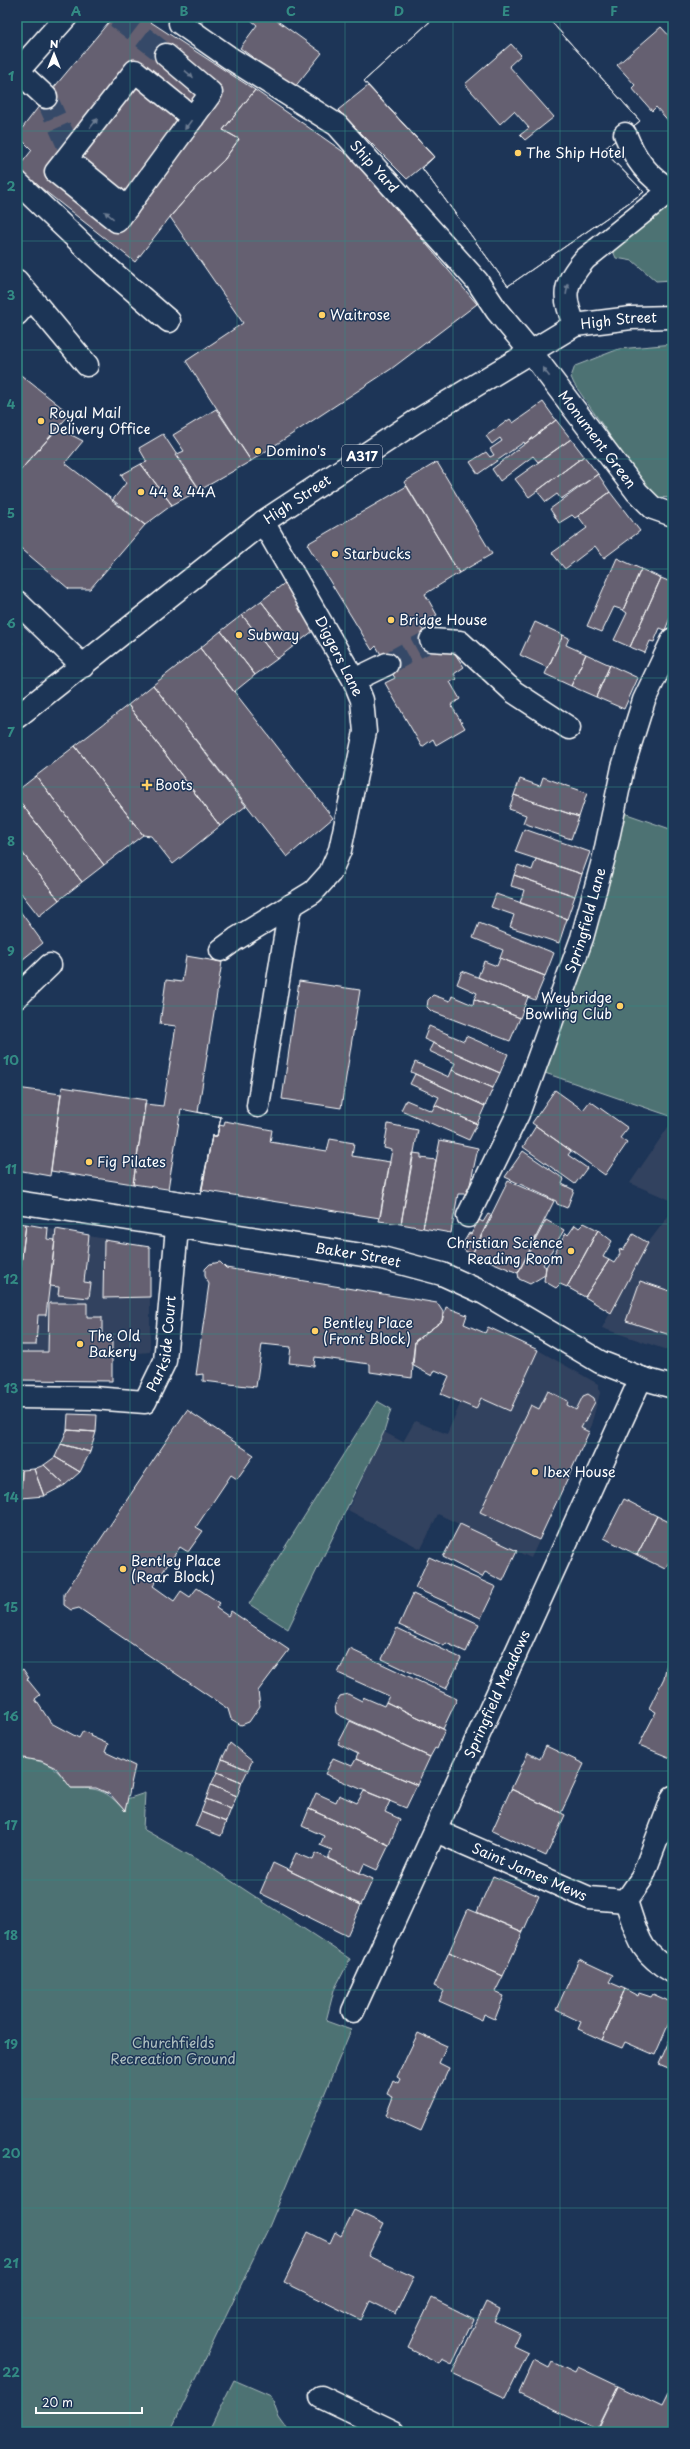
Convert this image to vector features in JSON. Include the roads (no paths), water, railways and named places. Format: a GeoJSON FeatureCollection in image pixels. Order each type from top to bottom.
{"type":"FeatureCollection","features":[{"type":"Feature","properties":{"kind":"street"},"geometry":{"type":"LineString","coordinates":[[46,97],[18,72],[66,17]]}},
{"type":"Feature","properties":{"kind":"street","name":"Ship Yard"},"geometry":{"type":"LineString","coordinates":[[180,23],[230,58],[337,125],[477,281],[497,311],[531,352]]}},
{"type":"Feature","properties":{"kind":"street"},"geometry":{"type":"LineString","coordinates":[[166,55],[211,93],[193,118],[127,208],[117,221],[56,172],[135,71],[193,118]]}},
{"type":"Feature","properties":{"kind":"street"},"geometry":{"type":"LineString","coordinates":[[575,325],[566,308],[569,280],[574,272],[585,259],[672,189],[660,184],[636,160],[625,134]]}},
{"type":"Feature","properties":{"kind":"street"},"geometry":{"type":"LineString","coordinates":[[78,168],[127,208]]}},
{"type":"Feature","properties":{"kind":"street"},"geometry":{"type":"LineString","coordinates":[[17,182],[103,264],[169,321]]}},
{"type":"Feature","properties":{"kind":"street"},"geometry":{"type":"LineString","coordinates":[[17,281],[87,365]]}},
{"type":"Feature","properties":{"kind":"street"},"geometry":{"type":"LineString","coordinates":[[17,314],[31,298]]}},
{"type":"Feature","properties":{"kind":"street","name":"High Street"},"geometry":{"type":"LineString","coordinates":[[17,717],[84,666],[263,522],[409,426],[575,325],[631,318],[673,317]]}},
{"type":"Feature","properties":{"kind":"street","name":"Monument Green"},"geometry":{"type":"LineString","coordinates":[[531,352],[637,492],[654,508],[672,516]]}},
{"type":"Feature","properties":{"kind":"street","name":"Diggers Lane"},"geometry":{"type":"LineString","coordinates":[[222,950],[236,939],[313,892],[330,873],[340,850],[365,732],[362,700],[354,680],[263,522]]}},
{"type":"Feature","properties":{"kind":"street"},"geometry":{"type":"LineString","coordinates":[[17,602],[84,666]]}},
{"type":"Feature","properties":{"kind":"street"},"geometry":{"type":"LineString","coordinates":[[431,640],[460,642],[514,692],[569,728]]}},
{"type":"Feature","properties":{"kind":"street","name":"Springfield Lane"},"geometry":{"type":"LineString","coordinates":[[468,1216],[518,1114],[582,938],[604,857],[623,768],[644,700],[670,650]]}},
{"type":"Feature","properties":{"kind":"street"},"geometry":{"type":"LineString","coordinates":[[354,680],[387,664]]}},
{"type":"Feature","properties":{"kind":"street"},"geometry":{"type":"LineString","coordinates":[[258,1106],[290,906]]}},
{"type":"Feature","properties":{"kind":"street"},"geometry":{"type":"LineString","coordinates":[[17,997],[50,965]]}},
{"type":"Feature","properties":{"kind":"street","name":"Baker Street"},"geometry":{"type":"LineString","coordinates":[[17,1202],[177,1228],[382,1258],[442,1274],[484,1293],[600,1362],[641,1378],[673,1387]]}},
{"type":"Feature","properties":{"kind":"street","name":"Parkside Court"},"geometry":{"type":"LineString","coordinates":[[17,1397],[93,1398],[144,1402],[165,1361],[177,1228]]}},
{"type":"Feature","properties":{"kind":"street","name":"Springfield Meadows"},"geometry":{"type":"LineString","coordinates":[[353,2011],[641,1378]]}},
{"type":"Feature","properties":{"kind":"street"},"geometry":{"type":"LineString","coordinates":[[673,1797],[642,1878],[626,1901],[642,1948],[655,1962],[673,1972]]}},
{"type":"Feature","properties":{"kind":"street","name":"Saint James Mews"},"geometry":{"type":"LineString","coordinates":[[436,1830],[589,1898],[626,1901]]}},
{"type":"Feature","properties":{"kind":"street"},"geometry":{"type":"LineString","coordinates":[[321,2397],[394,2432]]}},
{"type":"Feature","properties":{"kind":"tunnel"},"geometry":{"type":"LineString","coordinates":[[117,17],[166,55]]}},
{"type":"Feature","properties":{"kind":"tunnel"},"geometry":{"type":"LineString","coordinates":[[46,97],[78,168]]}},
{"type":"Feature","properties":{"kind":"tunnel"},"geometry":{"type":"LineString","coordinates":[[387,664],[431,640]]}},
{"type":"Feature","properties":{"kind":"place","name":"The Ship Hotel"},"geometry":{"type":"Point","coordinates":[518,153]}},
{"type":"Feature","properties":{"kind":"place","name":"Waitrose"},"geometry":{"type":"Point","coordinates":[322,315]}},
{"type":"Feature","properties":{"kind":"place","name":"Royal Mail Delivery Office"},"geometry":{"type":"Point","coordinates":[41,421]}},
{"type":"Feature","properties":{"kind":"place","name":"Domino's"},"geometry":{"type":"Point","coordinates":[258,451]}},
{"type":"Feature","properties":{"kind":"place","name":"44 & 44A"},"geometry":{"type":"Point","coordinates":[141,492]}},
{"type":"Feature","properties":{"kind":"place","name":"Starbucks"},"geometry":{"type":"Point","coordinates":[335,554]}},
{"type":"Feature","properties":{"kind":"place","name":"Bridge House"},"geometry":{"type":"Point","coordinates":[391,620]}},
{"type":"Feature","properties":{"kind":"place","name":"Subway"},"geometry":{"type":"Point","coordinates":[239,635]}},
{"type":"Feature","properties":{"kind":"place","name":"Boots"},"geometry":{"type":"Point","coordinates":[147,785]}},
{"type":"Feature","properties":{"kind":"place","name":"Weybridge Bowling Club"},"geometry":{"type":"Point","coordinates":[620,1006]}},
{"type":"Feature","properties":{"kind":"place","name":"Fig Pilates"},"geometry":{"type":"Point","coordinates":[89,1162]}},
{"type":"Feature","properties":{"kind":"place","name":"Christian Science Reading Room"},"geometry":{"type":"Point","coordinates":[571,1251]}},
{"type":"Feature","properties":{"kind":"place","name":"Bentley Place (Front Block)"},"geometry":{"type":"Point","coordinates":[315,1331]}},
{"type":"Feature","properties":{"kind":"place","name":"The Old Bakery"},"geometry":{"type":"Point","coordinates":[80,1344]}},
{"type":"Feature","properties":{"kind":"place","name":"Ibex House"},"geometry":{"type":"Point","coordinates":[535,1472]}},
{"type":"Feature","properties":{"kind":"place","name":"Bentley Place (Rear Block)"},"geometry":{"type":"Point","coordinates":[123,1569]}},
{"type":"Feature","properties":{"kind":"park label","name":"Churchfields Recreation Ground"},"geometry":{"type":"Point","coordinates":[173,2052]}}]}
